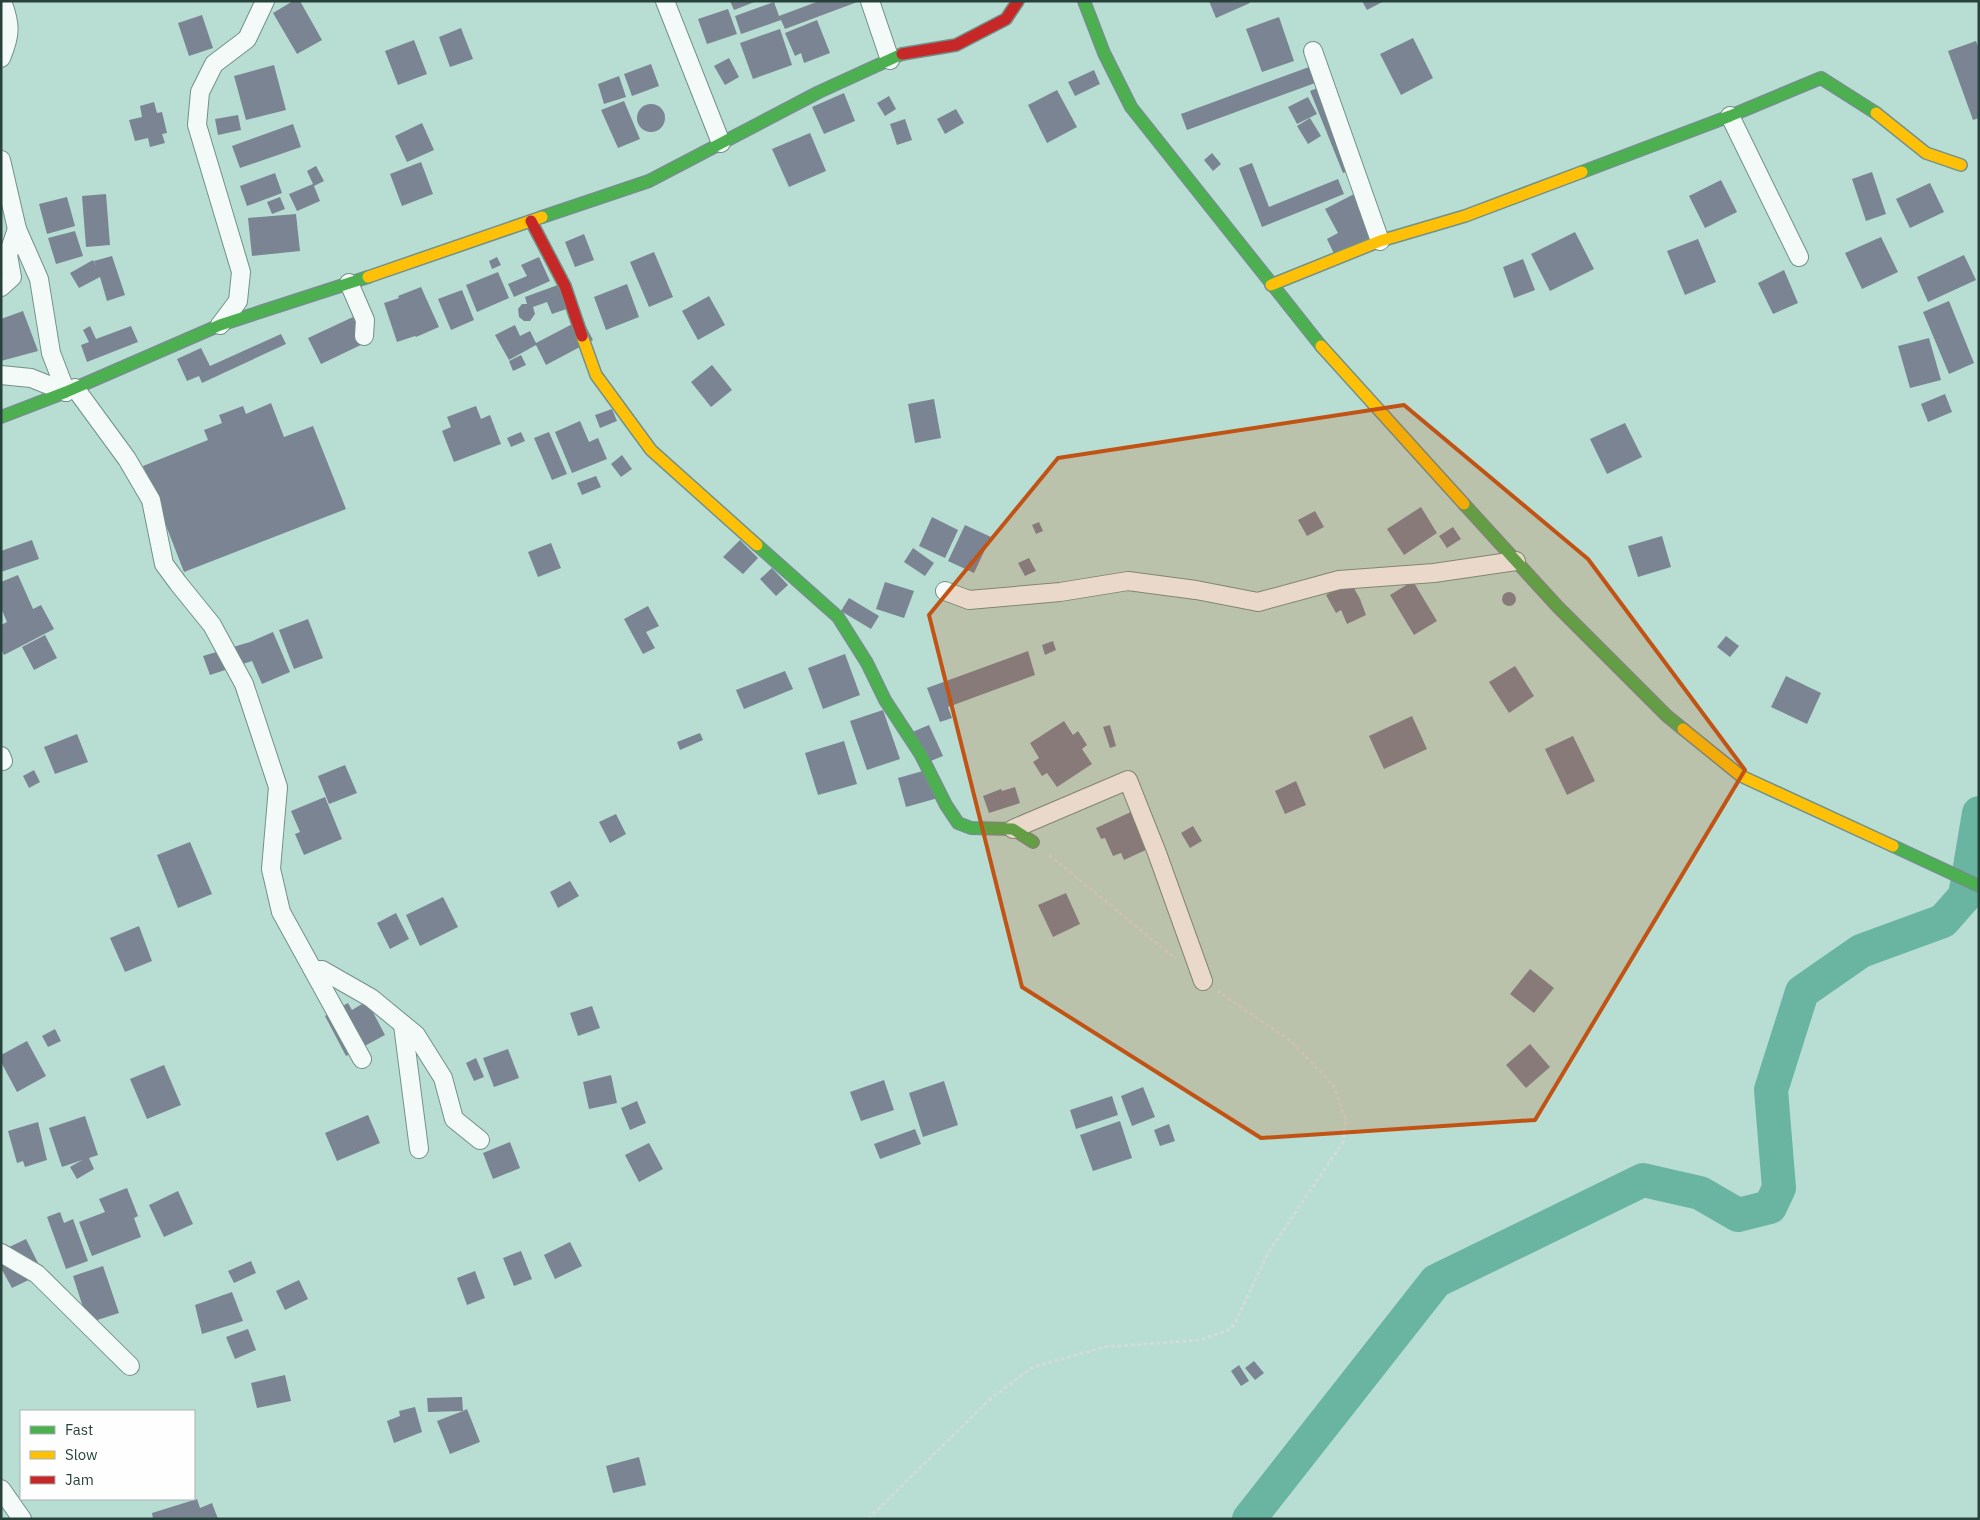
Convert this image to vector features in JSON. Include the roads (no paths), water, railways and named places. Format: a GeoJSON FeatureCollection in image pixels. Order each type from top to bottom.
{"type":"FeatureCollection","features":[{"type":"Feature","properties":{"kind":"street"},"geometry":{"type":"LineString","coordinates":[[1,58],[8,43],[9,22],[2,1]]}},
{"type":"Feature","properties":{"kind":"street"},"geometry":{"type":"LineString","coordinates":[[220,325],[238,301],[241,272],[197,125],[200,92],[214,64],[247,39],[265,1]]}},
{"type":"Feature","properties":{"kind":"street"},"geometry":{"type":"LineString","coordinates":[[665,1],[721,143]]}},
{"type":"Feature","properties":{"kind":"street"},"geometry":{"type":"LineString","coordinates":[[870,1],[890,60]]}},
{"type":"Feature","properties":{"kind":"street"},"geometry":{"type":"LineString","coordinates":[[1,417],[70,390],[220,325],[649,181],[819,92],[905,53],[956,45],[1006,18],[1018,1]]}},
{"type":"Feature","properties":{"kind":"street"},"geometry":{"type":"LineString","coordinates":[[1084,1],[1104,53],[1130,107],[1323,349],[1557,606],[1667,716],[1741,776],[1979,886]]}},
{"type":"Feature","properties":{"kind":"street"},"geometry":{"type":"LineString","coordinates":[[1313,51],[1380,241]]}},
{"type":"Feature","properties":{"kind":"street"},"geometry":{"type":"LineString","coordinates":[[1271,284],[1380,241],[1465,216],[1730,116],[1821,78],[1870,108],[1926,153],[1961,165]]}},
{"type":"Feature","properties":{"kind":"street"},"geometry":{"type":"LineString","coordinates":[[1730,116],[1799,257]]}},
{"type":"Feature","properties":{"kind":"street"},"geometry":{"type":"LineString","coordinates":[[1,160],[18,229],[39,279],[51,353],[70,390],[127,459],[151,500],[164,564],[212,625],[244,684],[278,788],[271,869],[280,912],[362,1059]]}},
{"type":"Feature","properties":{"kind":"street"},"geometry":{"type":"LineString","coordinates":[[530,221],[565,286],[596,375],[651,450],[838,618],[867,663],[885,700],[921,756],[946,806],[958,823],[971,828],[1013,829],[1128,780],[1157,853],[1203,981]]}},
{"type":"Feature","properties":{"kind":"street"},"geometry":{"type":"LineString","coordinates":[[1,288],[12,277],[8,255],[18,229]]}},
{"type":"Feature","properties":{"kind":"street"},"geometry":{"type":"LineString","coordinates":[[349,283],[365,320],[364,336]]}},
{"type":"Feature","properties":{"kind":"street"},"geometry":{"type":"LineString","coordinates":[[1,375],[31,378],[70,390]]}},
{"type":"Feature","properties":{"kind":"street"},"geometry":{"type":"LineString","coordinates":[[945,591],[969,600],[1060,592],[1128,581],[1196,590],[1258,602],[1339,580],[1434,573],[1516,561]]}},
{"type":"Feature","properties":{"kind":"street"},"geometry":{"type":"LineString","coordinates":[[1013,829],[1033,842]]}},
{"type":"Feature","properties":{"kind":"street"},"geometry":{"type":"LineString","coordinates":[[313,970],[322,970],[371,998],[416,1036],[443,1078],[454,1119],[480,1140]]}},
{"type":"Feature","properties":{"kind":"street"},"geometry":{"type":"LineString","coordinates":[[403,1025],[419,1148]]}},
{"type":"Feature","properties":{"kind":"street"},"geometry":{"type":"LineString","coordinates":[[1,1253],[37,1274],[130,1366]]}},
{"type":"Feature","properties":{"kind":"street"},"geometry":{"type":"LineString","coordinates":[[1,1489],[22,1519]]}},
{"type":"Feature","properties":{"kind":"waterway"},"geometry":{"type":"LineString","coordinates":[[1249,1519],[1436,1281],[1643,1180],[1700,1193],[1738,1215],[1770,1207],[1779,1188],[1771,1090],[1802,992],[1861,951],[1943,921],[1965,896],[1979,813]]}}]}
